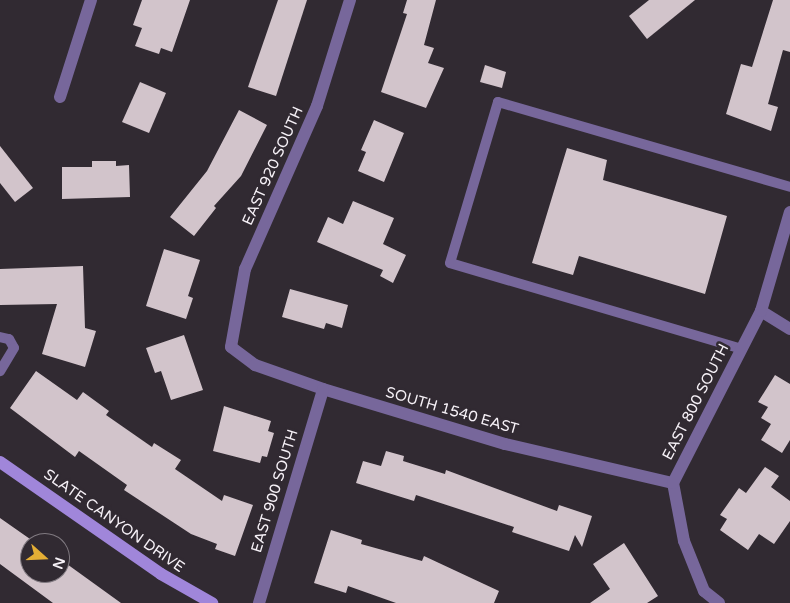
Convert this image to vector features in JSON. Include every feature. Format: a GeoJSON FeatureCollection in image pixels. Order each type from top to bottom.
{"type":"FeatureCollection","features":[{"type":"Feature","properties":{"kind":"street"},"geometry":{"type":"LineString","coordinates":[[60,97],[91,0]]}},
{"type":"Feature","properties":{"kind":"street","name":"EAST 920 SOUTH"},"geometry":{"type":"LineString","coordinates":[[231,347],[245,270],[317,106],[350,0]]}},
{"type":"Feature","properties":{"kind":"street","name":"EAST 800 SOUTH"},"geometry":{"type":"LineString","coordinates":[[719,603],[704,591],[684,541],[673,483],[761,311],[790,212]]}},
{"type":"Feature","properties":{"kind":"street"},"geometry":{"type":"LineString","coordinates":[[761,311],[790,329]]}},
{"type":"Feature","properties":{"kind":"street","name":"SOUTH 1540 EAST"},"geometry":{"type":"LineString","coordinates":[[231,347],[255,365],[323,389],[505,444],[673,483]]}},
{"type":"Feature","properties":{"kind":"street","name":"EAST 900 SOUTH"},"geometry":{"type":"LineString","coordinates":[[259,603],[323,389]]}},
{"type":"Feature","properties":{"kind":"street","name":"SLATE CANYON DRIVE"},"geometry":{"type":"LineString","coordinates":[[0,462],[161,574],[212,603]]}},
{"type":"Feature","properties":{"kind":"lane"},"geometry":{"type":"LineString","coordinates":[[742,349],[450,263],[498,102],[790,187]]}},
{"type":"Feature","properties":{"kind":"lane"},"geometry":{"type":"LineString","coordinates":[[0,336],[9,339],[14,348],[0,371]]}},
{"type":"Feature","properties":{"kind":"building"},"geometry":{"type":"Polygon","coordinates":[[[142,0],[190,0],[172,52],[161,48],[159,54],[135,46],[142,28],[133,25],[142,0]]]}},
{"type":"Feature","properties":{"kind":"building"},"geometry":{"type":"Polygon","coordinates":[[[278,0],[307,0],[276,96],[248,87],[278,0]]]}},
{"type":"Feature","properties":{"kind":"building"},"geometry":{"type":"Polygon","coordinates":[[[407,0],[436,0],[424,45],[434,48],[428,63],[444,68],[426,108],[381,92],[407,14],[403,13],[407,0]]]}},
{"type":"Feature","properties":{"kind":"building"},"geometry":{"type":"Polygon","coordinates":[[[649,0],[695,0],[647,39],[629,16],[649,0]]]}},
{"type":"Feature","properties":{"kind":"building"},"geometry":{"type":"Polygon","coordinates":[[[773,0],[790,0],[790,52],[783,50],[768,104],[778,107],[771,131],[726,114],[741,64],[752,67],[773,0]]]}},
{"type":"Feature","properties":{"kind":"building"},"geometry":{"type":"Polygon","coordinates":[[[485,65],[506,72],[502,88],[480,82],[485,65]]]}},
{"type":"Feature","properties":{"kind":"building"},"geometry":{"type":"Polygon","coordinates":[[[140,82],[166,93],[149,133],[122,122],[140,82]]]}},
{"type":"Feature","properties":{"kind":"building"},"geometry":{"type":"Polygon","coordinates":[[[239,110],[267,125],[241,176],[214,206],[216,208],[194,236],[170,217],[207,171],[239,110]]]}},
{"type":"Feature","properties":{"kind":"building"},"geometry":{"type":"Polygon","coordinates":[[[374,120],[404,133],[384,182],[358,171],[366,152],[361,150],[374,120]]]}},
{"type":"Feature","properties":{"kind":"building"},"geometry":{"type":"Polygon","coordinates":[[[0,146],[33,188],[15,202],[0,183],[0,146]]]}},
{"type":"Feature","properties":{"kind":"building"},"geometry":{"type":"Polygon","coordinates":[[[567,148],[607,160],[603,180],[727,216],[705,294],[579,256],[573,275],[532,263],[567,148]]]}},
{"type":"Feature","properties":{"kind":"building"},"geometry":{"type":"Polygon","coordinates":[[[92,161],[116,161],[116,166],[129,165],[130,197],[62,199],[62,167],[92,167],[92,161]]]}},
{"type":"Feature","properties":{"kind":"building"},"geometry":{"type":"Polygon","coordinates":[[[353,201],[394,218],[383,244],[406,255],[393,283],[380,276],[383,270],[317,242],[328,217],[343,224],[353,201]]]}},
{"type":"Feature","properties":{"kind":"building"},"geometry":{"type":"Polygon","coordinates":[[[164,249],[200,260],[188,296],[193,298],[186,319],[146,306],[164,249]]]}},
{"type":"Feature","properties":{"kind":"building"},"geometry":{"type":"Polygon","coordinates":[[[83,266],[85,328],[96,331],[85,367],[42,354],[57,304],[0,305],[0,269],[83,266]]]}},
{"type":"Feature","properties":{"kind":"building"},"geometry":{"type":"Polygon","coordinates":[[[290,289],[348,305],[342,328],[326,323],[324,329],[282,317],[290,289]]]}},
{"type":"Feature","properties":{"kind":"building"},"geometry":{"type":"Polygon","coordinates":[[[184,335],[203,390],[171,400],[161,371],[155,373],[146,348],[184,335]]]}},
{"type":"Feature","properties":{"kind":"building"},"geometry":{"type":"Polygon","coordinates":[[[36,371],[77,400],[83,392],[109,411],[106,415],[152,447],[154,443],[181,460],[175,469],[222,501],[224,495],[253,505],[235,556],[215,549],[217,544],[191,534],[124,490],[127,485],[79,451],[75,457],[10,408],[36,371]]]}},
{"type":"Feature","properties":{"kind":"building"},"geometry":{"type":"Polygon","coordinates":[[[775,375],[790,384],[790,440],[782,453],[761,440],[771,424],[761,418],[768,407],[758,402],[775,375]]]}},
{"type":"Feature","properties":{"kind":"building"},"geometry":{"type":"Polygon","coordinates":[[[224,406],[271,421],[268,431],[274,433],[267,457],[262,456],[260,463],[213,451],[224,406]]]}},
{"type":"Feature","properties":{"kind":"building"},"geometry":{"type":"Polygon","coordinates":[[[386,451],[404,456],[403,461],[445,474],[446,470],[557,511],[559,505],[592,516],[582,547],[575,535],[569,551],[512,532],[514,527],[416,495],[414,501],[356,483],[363,461],[381,466],[386,451]]]}},
{"type":"Feature","properties":{"kind":"building"},"geometry":{"type":"Polygon","coordinates":[[[765,467],[779,476],[771,487],[790,501],[790,521],[774,544],[759,534],[748,550],[720,530],[727,519],[720,515],[739,488],[746,493],[765,467]]]}},
{"type":"Feature","properties":{"kind":"building"},"geometry":{"type":"Polygon","coordinates":[[[0,518],[21,533],[20,579],[0,564],[0,518]]]}},
{"type":"Feature","properties":{"kind":"building"},"geometry":{"type":"Polygon","coordinates":[[[331,530],[362,540],[361,544],[422,561],[424,556],[499,591],[494,603],[396,603],[348,586],[346,593],[314,583],[331,530]]]}},
{"type":"Feature","properties":{"kind":"building"},"geometry":{"type":"Polygon","coordinates":[[[624,543],[658,596],[647,603],[590,603],[610,589],[593,564],[624,543]]]}},
{"type":"Feature","properties":{"kind":"building"},"geometry":{"type":"Polygon","coordinates":[[[70,566],[121,603],[53,603],[26,583],[70,583],[70,566]]]}}]}
